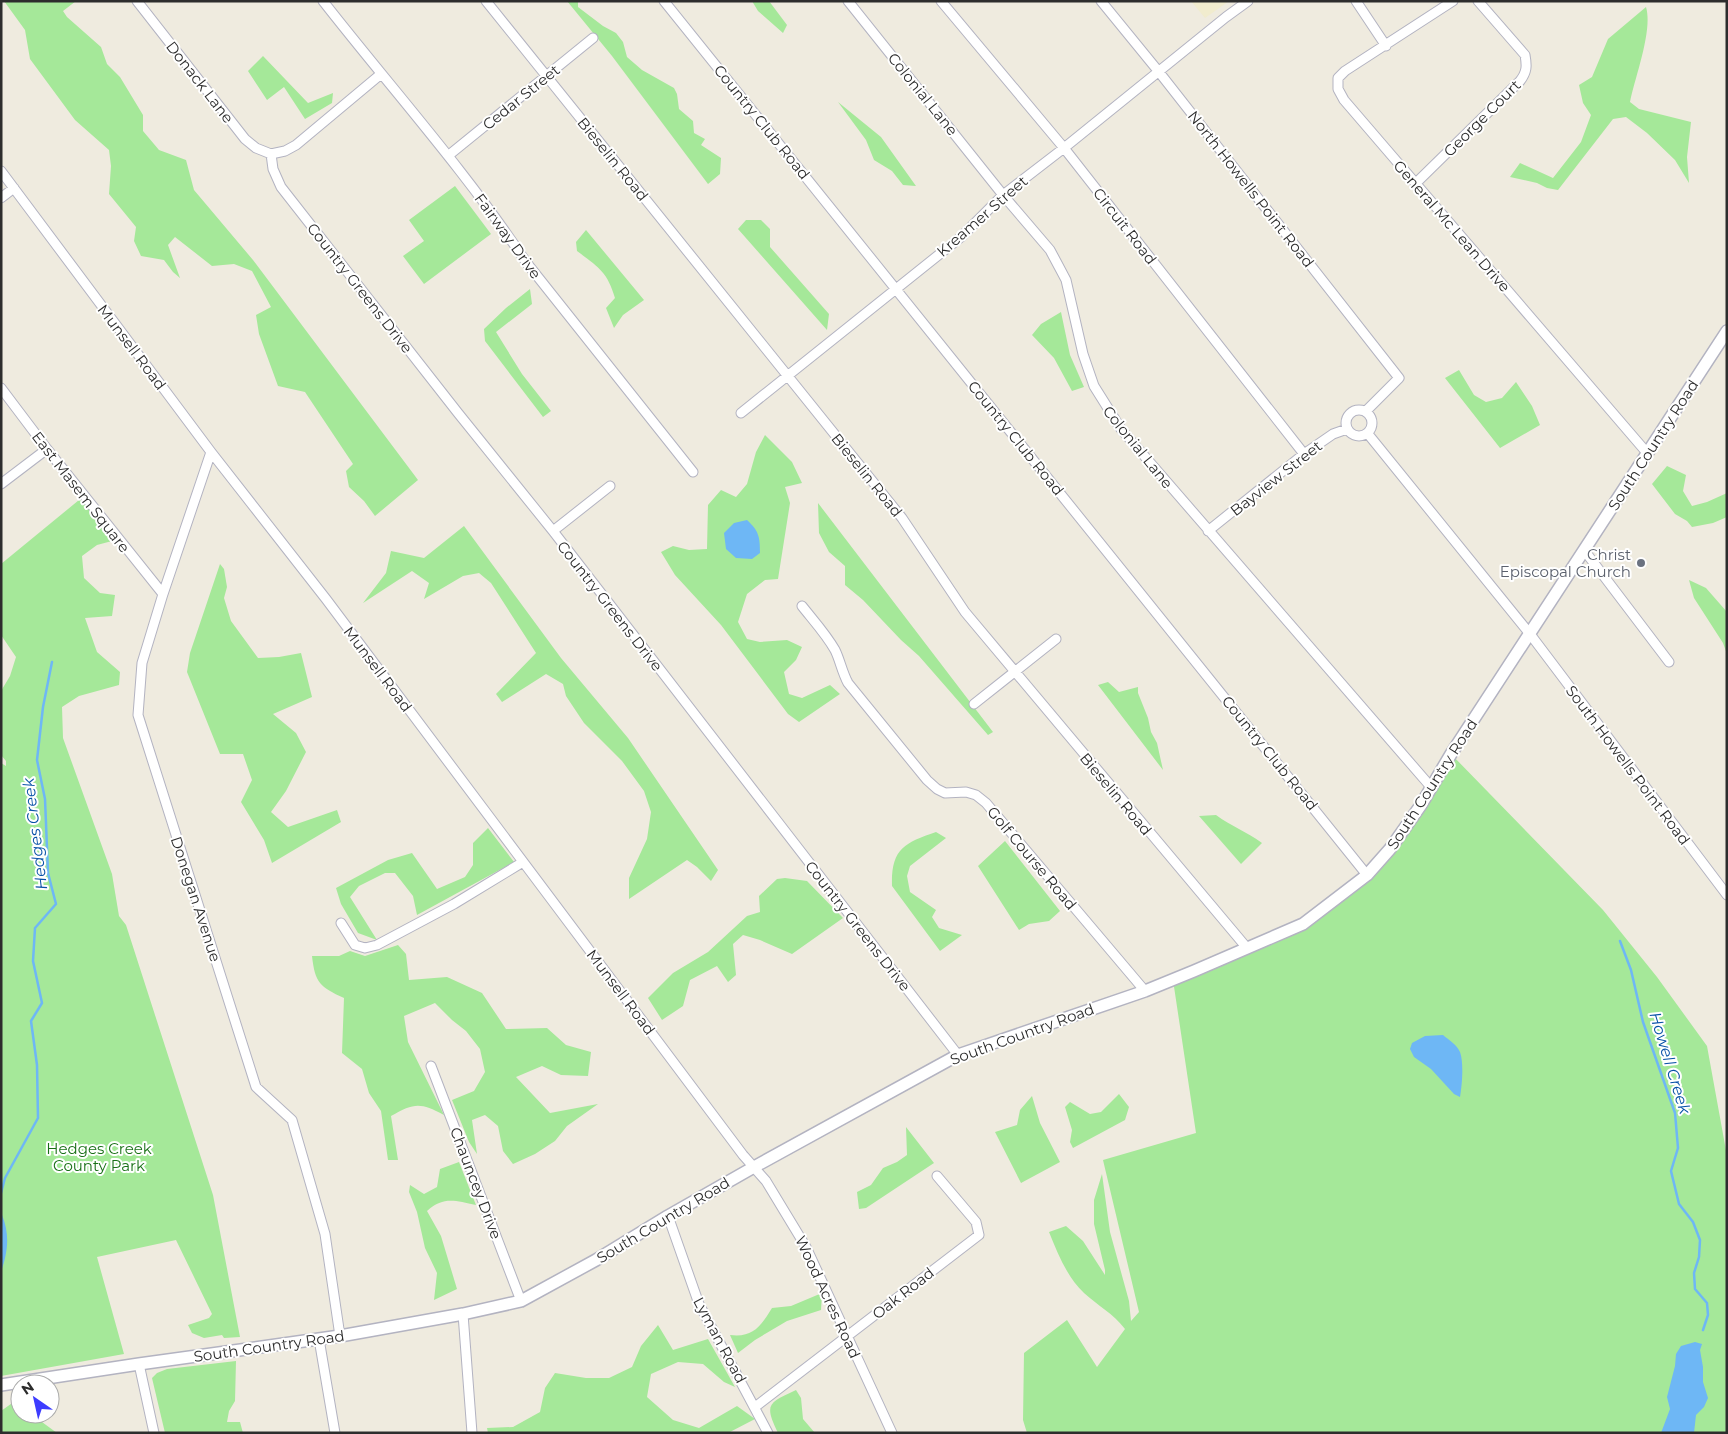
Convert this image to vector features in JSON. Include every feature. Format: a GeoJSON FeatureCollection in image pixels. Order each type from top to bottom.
{"type":"FeatureCollection","features":[{"type":"Feature","properties":{"kind":"main road","name":"South Country Road"},"geometry":{"type":"LineString","coordinates":[[1,1385],[340,1336],[463,1314],[521,1300],[588,1264],[754,1167],[958,1055],[1145,991],[1303,924],[1367,875],[1390,849],[1727,331]]}},
{"type":"Feature","properties":{"kind":"street","name":"Donack Lane"},"geometry":{"type":"LineString","coordinates":[[136,1],[245,139],[256,148],[271,154]]}},
{"type":"Feature","properties":{"kind":"street","name":"Fairway Drive"},"geometry":{"type":"LineString","coordinates":[[323,1],[449,155],[526,262],[694,472]]}},
{"type":"Feature","properties":{"kind":"street","name":"Bieselin Road"},"geometry":{"type":"LineString","coordinates":[[486,1],[902,518],[965,612],[1247,948]]}},
{"type":"Feature","properties":{"kind":"street","name":"Country Club Road"},"geometry":{"type":"LineString","coordinates":[[664,1],[1367,875]]}},
{"type":"Feature","properties":{"kind":"street","name":"Colonial Lane"},"geometry":{"type":"LineString","coordinates":[[848,1],[1050,250],[1066,280],[1088,371],[1102,401],[1121,429],[1431,787]]}},
{"type":"Feature","properties":{"kind":"street","name":"Circuit Road"},"geometry":{"type":"LineString","coordinates":[[941,1],[1064,148],[1304,454]]}},
{"type":"Feature","properties":{"kind":"street","name":"North Howells Point Road"},"geometry":{"type":"LineString","coordinates":[[1101,1],[1399,378],[1366,411]]}},
{"type":"Feature","properties":{"kind":"street","name":"Kreamer Street"},"geometry":{"type":"LineString","coordinates":[[741,413],[961,237],[1003,194],[1064,148],[1158,72],[1236,5],[1248,1]]}},
{"type":"Feature","properties":{"kind":"street"},"geometry":{"type":"LineString","coordinates":[[1356,1],[1386,46],[1453,1]]}},
{"type":"Feature","properties":{"kind":"street","name":"George Court"},"geometry":{"type":"LineString","coordinates":[[1416,183],[1525,74],[1527,65],[1525,55],[1478,1]]}},
{"type":"Feature","properties":{"kind":"street","name":"Cedar Street"},"geometry":{"type":"LineString","coordinates":[[449,155],[593,38]]}},
{"type":"Feature","properties":{"kind":"street","name":"General Mc Lean Drive"},"geometry":{"type":"LineString","coordinates":[[1386,46],[1345,71],[1338,78],[1338,89],[1344,100],[1648,454]]}},
{"type":"Feature","properties":{"kind":"street"},"geometry":{"type":"LineString","coordinates":[[271,154],[285,151],[296,145],[381,74]]}},
{"type":"Feature","properties":{"kind":"street","name":"Country Greens Drive"},"geometry":{"type":"LineString","coordinates":[[271,154],[273,170],[281,187],[553,531],[958,1055]]}},
{"type":"Feature","properties":{"kind":"street","name":"Munsell Road"},"geometry":{"type":"LineString","coordinates":[[1,170],[211,452],[326,599],[754,1167]]}},
{"type":"Feature","properties":{"kind":"street"},"geometry":{"type":"LineString","coordinates":[[1,198],[14,188]]}},
{"type":"Feature","properties":{"kind":"street","name":"East Masem Square"},"geometry":{"type":"LineString","coordinates":[[1,388],[47,449],[163,594]]}},
{"type":"Feature","properties":{"kind":"street"},"geometry":{"type":"LineString","coordinates":[[1357,410],[1366,411],[1372,418],[1371,431],[1368,434],[1359,437],[1347,429],[1346,422],[1350,414],[1357,410]]}},
{"type":"Feature","properties":{"kind":"street","name":"Bayview Street"},"geometry":{"type":"LineString","coordinates":[[1208,531],[1304,454],[1333,434],[1347,429]]}},
{"type":"Feature","properties":{"kind":"street"},"geometry":{"type":"LineString","coordinates":[[1368,434],[1530,634]]}},
{"type":"Feature","properties":{"kind":"street"},"geometry":{"type":"LineString","coordinates":[[1,484],[47,449]]}},
{"type":"Feature","properties":{"kind":"street","name":"Donegan Avenue"},"geometry":{"type":"LineString","coordinates":[[211,452],[142,663],[138,715],[256,1087],[292,1120],[325,1234],[340,1336]]}},
{"type":"Feature","properties":{"kind":"street"},"geometry":{"type":"LineString","coordinates":[[553,531],[610,486]]}},
{"type":"Feature","properties":{"kind":"street"},"geometry":{"type":"LineString","coordinates":[[1584,550],[1669,662]]}},
{"type":"Feature","properties":{"kind":"street","name":"Golf Course Road"},"geometry":{"type":"LineString","coordinates":[[802,606],[836,652],[842,672],[848,683],[927,780],[945,793],[966,792],[976,795],[986,803],[1145,991]]}},
{"type":"Feature","properties":{"kind":"street","name":"South Howells Point Road"},"geometry":{"type":"LineString","coordinates":[[1530,634],[1727,895]]}},
{"type":"Feature","properties":{"kind":"street"},"geometry":{"type":"LineString","coordinates":[[974,704],[1056,639]]}},
{"type":"Feature","properties":{"kind":"street"},"geometry":{"type":"LineString","coordinates":[[341,923],[355,945],[366,948],[378,945],[454,904],[523,862]]}},
{"type":"Feature","properties":{"kind":"street","name":"Chauncey Drive"},"geometry":{"type":"LineString","coordinates":[[431,1066],[521,1300]]}},
{"type":"Feature","properties":{"kind":"street","name":"Wood Acres Road"},"geometry":{"type":"LineString","coordinates":[[754,1167],[766,1181],[806,1247],[892,1433]]}},
{"type":"Feature","properties":{"kind":"street","name":"Oak Road"},"geometry":{"type":"LineString","coordinates":[[754,1406],[979,1234],[976,1222],[937,1176]]}},
{"type":"Feature","properties":{"kind":"street","name":"Lyman Road"},"geometry":{"type":"LineString","coordinates":[[668,1216],[699,1304],[768,1433]]}},
{"type":"Feature","properties":{"kind":"street"},"geometry":{"type":"LineString","coordinates":[[463,1314],[472,1433]]}},
{"type":"Feature","properties":{"kind":"street"},"geometry":{"type":"LineString","coordinates":[[319,1338],[335,1433]]}},
{"type":"Feature","properties":{"kind":"street"},"geometry":{"type":"LineString","coordinates":[[139,1364],[154,1433]]}},
{"type":"Feature","properties":{"kind":"shaded area"},"geometry":{"type":"Polygon","coordinates":[[[1191,1],[1229,1],[1205,18],[1191,1]]]}},
{"type":"Feature","properties":{"kind":"green space"},"geometry":{"type":"Polygon","coordinates":[[[4,1],[76,1],[63,11],[67,17],[101,47],[107,64],[120,77],[143,115],[143,131],[159,150],[186,160],[194,190],[253,260],[418,480],[375,516],[364,501],[349,487],[346,471],[353,464],[305,392],[278,386],[259,334],[256,315],[271,307],[252,271],[234,264],[212,266],[175,237],[168,245],[180,278],[164,260],[141,256],[134,241],[136,227],[109,194],[111,166],[109,150],[75,120],[30,59],[25,30],[4,1]]]}},
{"type":"Feature","properties":{"kind":"green space"},"geometry":{"type":"Polygon","coordinates":[[[567,1],[578,1],[578,7],[603,26],[616,33],[623,42],[627,57],[642,70],[674,88],[677,94],[679,109],[693,121],[694,133],[705,139],[701,145],[721,158],[720,174],[708,184],[612,56],[567,1]]]}},
{"type":"Feature","properties":{"kind":"green space"},"geometry":{"type":"Polygon","coordinates":[[[752,1],[769,1],[787,25],[783,33],[758,11],[752,1]]]}},
{"type":"Feature","properties":{"kind":"green space"},"geometry":{"type":"Polygon","coordinates":[[[1646,7],[1648,17],[1645,41],[1630,102],[1639,109],[1691,122],[1687,157],[1689,183],[1675,160],[1647,133],[1626,117],[1613,119],[1558,190],[1510,177],[1520,163],[1553,178],[1581,142],[1591,115],[1583,103],[1579,85],[1592,77],[1608,39],[1646,7]]]}},
{"type":"Feature","properties":{"kind":"green space"},"geometry":{"type":"Polygon","coordinates":[[[263,56],[308,103],[333,93],[332,103],[305,119],[284,87],[267,100],[248,71],[263,56]]]}},
{"type":"Feature","properties":{"kind":"green space"},"geometry":{"type":"Polygon","coordinates":[[[838,102],[881,137],[916,186],[903,185],[892,171],[874,160],[866,140],[838,102]]]}},
{"type":"Feature","properties":{"kind":"green space"},"geometry":{"type":"Polygon","coordinates":[[[455,186],[491,234],[424,284],[403,256],[424,241],[409,220],[455,186]]]}},
{"type":"Feature","properties":{"kind":"green space"},"geometry":{"type":"Polygon","coordinates":[[[746,220],[761,220],[770,229],[770,247],[829,314],[827,330],[738,229],[746,220]]]}},
{"type":"Feature","properties":{"kind":"green space"},"geometry":{"type":"Polygon","coordinates":[[[586,230],[644,300],[623,315],[614,328],[606,308],[615,298],[609,282],[601,270],[577,251],[576,242],[586,230]]]}},
{"type":"Feature","properties":{"kind":"green space"},"geometry":{"type":"Polygon","coordinates":[[[530,289],[532,304],[496,332],[522,374],[551,411],[543,417],[485,341],[484,329],[530,289]]]}},
{"type":"Feature","properties":{"kind":"green space"},"geometry":{"type":"Polygon","coordinates":[[[1061,312],[1070,355],[1084,387],[1072,391],[1054,358],[1032,335],[1041,324],[1061,312]]]}},
{"type":"Feature","properties":{"kind":"green space"},"geometry":{"type":"Polygon","coordinates":[[[1459,370],[1474,395],[1486,402],[1502,398],[1516,382],[1532,406],[1540,425],[1500,448],[1445,378],[1459,370]]]}},
{"type":"Feature","properties":{"kind":"green space"},"geometry":{"type":"Polygon","coordinates":[[[765,435],[792,462],[802,483],[785,487],[790,503],[778,579],[765,580],[747,594],[738,622],[747,639],[760,642],[787,640],[802,647],[796,660],[784,672],[789,694],[802,698],[830,685],[840,694],[799,722],[788,714],[721,625],[675,575],[661,552],[673,546],[689,550],[707,549],[708,505],[721,490],[736,497],[747,484],[756,452],[765,435]]]}},
{"type":"Feature","properties":{"kind":"green space"},"geometry":{"type":"Polygon","coordinates":[[[1667,466],[1686,475],[1683,491],[1692,506],[1727,493],[1727,517],[1713,523],[1692,527],[1687,521],[1675,514],[1652,484],[1667,466]]]}},
{"type":"Feature","properties":{"kind":"green space","name":"Hedges Creek County Park"},"geometry":{"type":"Polygon","coordinates":[[[79,500],[86,503],[112,541],[97,545],[82,556],[84,578],[100,593],[115,595],[112,616],[85,618],[97,652],[120,672],[119,685],[79,696],[62,707],[63,738],[112,874],[119,916],[126,925],[213,1195],[240,1337],[224,1338],[222,1335],[204,1338],[192,1333],[188,1325],[209,1318],[212,1314],[176,1240],[97,1257],[124,1354],[1,1376],[1,763],[6,766],[6,761],[1,755],[1,691],[10,676],[16,657],[1,635],[1,564],[79,500]]]}},
{"type":"Feature","properties":{"kind":"green space"},"geometry":{"type":"Polygon","coordinates":[[[818,503],[993,732],[988,735],[919,656],[863,600],[845,585],[845,566],[829,552],[819,533],[818,503]]]}},
{"type":"Feature","properties":{"kind":"green space"},"geometry":{"type":"Polygon","coordinates":[[[464,526],[561,658],[628,738],[718,870],[711,881],[687,860],[629,899],[629,878],[647,839],[651,812],[644,791],[622,761],[584,723],[566,696],[563,684],[546,674],[502,702],[496,694],[536,653],[491,583],[479,573],[463,576],[424,599],[429,583],[412,571],[363,603],[386,573],[391,551],[424,558],[464,526]]]}},
{"type":"Feature","properties":{"kind":"green space"},"geometry":{"type":"Polygon","coordinates":[[[220,564],[224,569],[227,587],[224,598],[231,621],[258,658],[301,653],[312,697],[273,714],[296,733],[306,752],[286,791],[271,812],[288,827],[337,810],[341,822],[272,863],[264,840],[241,802],[252,780],[243,754],[220,754],[187,672],[190,653],[220,564]]]}},
{"type":"Feature","properties":{"kind":"green space"},"geometry":{"type":"Polygon","coordinates":[[[1689,580],[1706,588],[1727,612],[1727,654],[1723,643],[1694,598],[1689,580]]]}},
{"type":"Feature","properties":{"kind":"green space"},"geometry":{"type":"Polygon","coordinates":[[[1108,682],[1119,692],[1138,687],[1138,693],[1148,718],[1151,732],[1157,743],[1163,770],[1098,685],[1108,682]]]}},
{"type":"Feature","properties":{"kind":"green space"},"geometry":{"type":"Polygon","coordinates":[[[1451,754],[1603,910],[1657,977],[1707,1046],[1727,1156],[1727,1433],[1027,1433],[1023,1420],[1024,1353],[1067,1320],[1097,1367],[1125,1329],[1116,1318],[1089,1298],[1078,1287],[1064,1265],[1049,1232],[1066,1226],[1083,1241],[1105,1275],[1094,1224],[1094,1200],[1102,1174],[1110,1232],[1129,1301],[1131,1321],[1139,1312],[1103,1160],[1196,1133],[1173,980],[1303,924],[1367,875],[1451,754]]]}},
{"type":"Feature","properties":{"kind":"green space"},"geometry":{"type":"Polygon","coordinates":[[[1216,815],[1262,843],[1241,864],[1199,816],[1216,815]]]}},
{"type":"Feature","properties":{"kind":"green space"},"geometry":{"type":"Polygon","coordinates":[[[488,828],[514,862],[417,915],[413,896],[395,873],[385,873],[359,886],[350,897],[377,940],[358,933],[341,904],[336,888],[388,860],[412,853],[437,889],[465,877],[473,865],[473,843],[488,828]]]}},
{"type":"Feature","properties":{"kind":"green space"},"geometry":{"type":"Polygon","coordinates":[[[936,832],[946,838],[910,866],[907,876],[910,892],[936,910],[932,917],[939,928],[962,935],[940,951],[892,886],[894,864],[902,849],[915,840],[936,832]]]}},
{"type":"Feature","properties":{"kind":"green space"},"geometry":{"type":"Polygon","coordinates":[[[1005,841],[1060,911],[1049,921],[1029,924],[1019,930],[978,866],[1005,841]]]}},
{"type":"Feature","properties":{"kind":"green space"},"geometry":{"type":"Polygon","coordinates":[[[785,878],[807,881],[843,918],[792,954],[743,935],[733,944],[736,975],[728,982],[717,966],[690,980],[683,1006],[662,1020],[648,998],[673,973],[708,952],[747,916],[760,912],[759,896],[777,879],[785,878]]]}},
{"type":"Feature","properties":{"kind":"green space"},"geometry":{"type":"Polygon","coordinates":[[[398,945],[406,954],[409,980],[447,977],[482,993],[506,1029],[547,1028],[566,1045],[591,1052],[588,1076],[561,1075],[542,1066],[516,1077],[550,1113],[598,1104],[567,1126],[555,1141],[535,1154],[513,1164],[503,1151],[498,1126],[485,1115],[472,1120],[477,1154],[469,1142],[452,1100],[474,1091],[485,1072],[480,1049],[466,1031],[435,1003],[404,1016],[408,1042],[444,1115],[423,1106],[417,1106],[391,1116],[398,1160],[388,1160],[381,1111],[369,1093],[362,1069],[342,1053],[344,998],[329,991],[320,983],[315,972],[312,956],[339,956],[350,951],[365,956],[398,945]]]}},
{"type":"Feature","properties":{"kind":"green space"},"geometry":{"type":"Polygon","coordinates":[[[1119,1094],[1129,1107],[1125,1120],[1073,1148],[1070,1142],[1072,1130],[1065,1107],[1070,1102],[1090,1114],[1101,1112],[1119,1094]]]}},
{"type":"Feature","properties":{"kind":"green space"},"geometry":{"type":"Polygon","coordinates":[[[1032,1096],[1040,1123],[1060,1162],[1021,1183],[995,1132],[1017,1125],[1020,1110],[1032,1096]]]}},
{"type":"Feature","properties":{"kind":"green space"},"geometry":{"type":"Polygon","coordinates":[[[906,1127],[934,1163],[866,1208],[859,1209],[857,1192],[871,1185],[883,1168],[907,1155],[906,1127]]]}},
{"type":"Feature","properties":{"kind":"green space"},"geometry":{"type":"Polygon","coordinates":[[[459,1162],[476,1205],[444,1201],[427,1211],[441,1236],[457,1289],[434,1300],[437,1273],[425,1248],[417,1212],[409,1192],[410,1185],[424,1194],[437,1187],[440,1169],[459,1162]]]}},
{"type":"Feature","properties":{"kind":"green space"},"geometry":{"type":"Polygon","coordinates":[[[822,1293],[821,1310],[787,1321],[755,1340],[738,1353],[730,1335],[750,1333],[760,1325],[772,1308],[791,1306],[822,1293]]]}},
{"type":"Feature","properties":{"kind":"green space"},"geometry":{"type":"Polygon","coordinates":[[[658,1325],[673,1350],[708,1339],[735,1387],[724,1382],[703,1364],[678,1362],[651,1374],[647,1397],[673,1420],[699,1428],[737,1406],[755,1419],[728,1433],[488,1433],[487,1428],[513,1427],[540,1412],[545,1388],[555,1373],[586,1378],[609,1378],[632,1367],[641,1346],[658,1325]]]}},
{"type":"Feature","properties":{"kind":"green space"},"geometry":{"type":"Polygon","coordinates":[[[236,1361],[235,1401],[229,1411],[227,1422],[240,1422],[243,1433],[165,1433],[152,1378],[157,1373],[167,1369],[236,1361]]]}},
{"type":"Feature","properties":{"kind":"green space"},"geometry":{"type":"Polygon","coordinates":[[[796,1390],[801,1398],[803,1419],[815,1433],[778,1433],[771,1416],[771,1406],[779,1398],[796,1390]]]}},
{"type":"Feature","properties":{"kind":"green space"},"geometry":{"type":"Polygon","coordinates":[[[10,1405],[10,1424],[45,1424],[57,1433],[1,1433],[1,1411],[10,1405]]]}},
{"type":"Feature","properties":{"kind":"water"},"geometry":{"type":"Polygon","coordinates":[[[747,520],[758,535],[760,553],[752,559],[736,558],[726,549],[724,533],[734,523],[747,520]]]}},
{"type":"Feature","properties":{"kind":"water"},"geometry":{"type":"Polygon","coordinates":[[[1443,1035],[1460,1052],[1462,1081],[1460,1097],[1454,1094],[1431,1069],[1414,1057],[1410,1049],[1412,1043],[1425,1036],[1443,1035]]]}},
{"type":"Feature","properties":{"kind":"water"},"geometry":{"type":"Polygon","coordinates":[[[1,1215],[5,1222],[7,1243],[1,1272],[1,1215]]]}},
{"type":"Feature","properties":{"kind":"water"},"geometry":{"type":"Polygon","coordinates":[[[1695,1342],[1702,1344],[1700,1350],[1703,1382],[1708,1398],[1704,1407],[1696,1415],[1694,1433],[1661,1433],[1670,1409],[1667,1397],[1676,1354],[1681,1346],[1695,1342]]]}},
{"type":"Feature","properties":{"kind":"waterway","name":"Hedges Creek"},"geometry":{"type":"LineString","coordinates":[[1,1193],[5,1178],[38,1118],[37,1065],[31,1021],[42,1003],[33,961],[35,928],[56,904],[48,873],[45,799],[37,760],[43,707],[52,662]]}},
{"type":"Feature","properties":{"kind":"waterway","name":"Howell Creek"},"geometry":{"type":"LineString","coordinates":[[1620,941],[1631,970],[1643,1022],[1675,1113],[1678,1148],[1671,1171],[1679,1204],[1693,1222],[1700,1240],[1699,1257],[1694,1273],[1695,1289],[1707,1303],[1708,1315],[1703,1330]]}},
{"type":"Feature","properties":{"kind":"place","name":"Christ Episcopal Church"},"geometry":{"type":"Point","coordinates":[1641,563]}}]}
